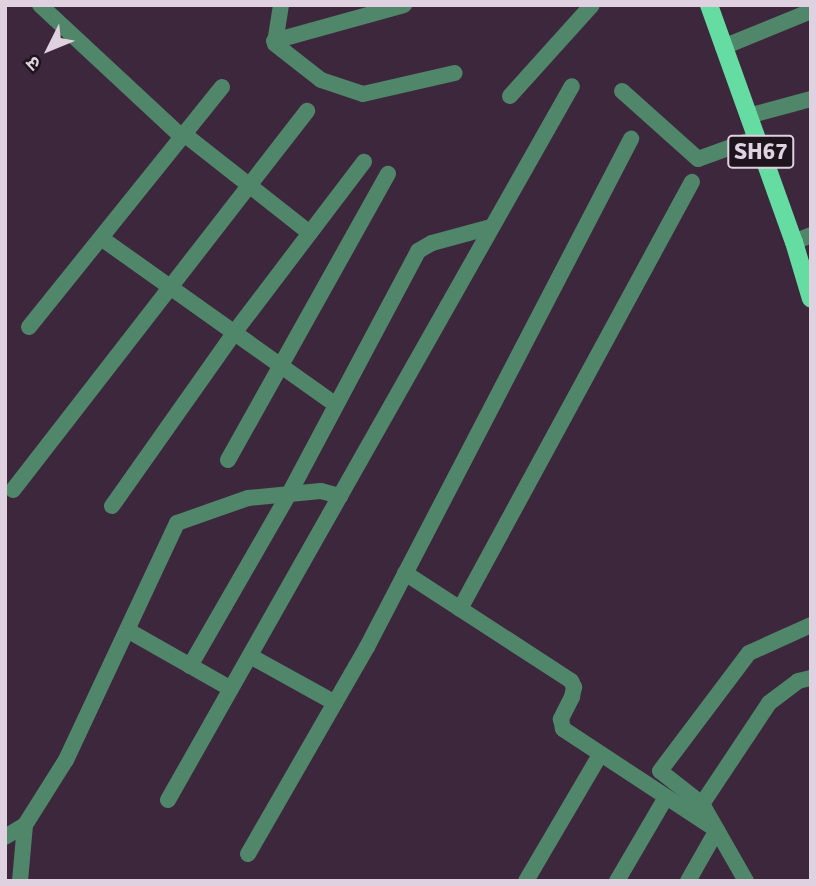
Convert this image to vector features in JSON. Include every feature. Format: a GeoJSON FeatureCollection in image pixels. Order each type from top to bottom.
{"type":"FeatureCollection","features":[{"type":"Feature","properties":{"kind":"main road","name":"SH67"},"geometry":{"type":"LineString","coordinates":[[709,5],[756,138],[803,239],[811,299]]}},
{"type":"Feature","properties":{"kind":"street"},"geometry":{"type":"LineString","coordinates":[[40,5],[183,136],[310,233]]}},
{"type":"Feature","properties":{"kind":"street"},"geometry":{"type":"LineString","coordinates":[[281,5],[274,41],[279,49],[316,78],[355,92],[369,93],[455,73]]}},
{"type":"Feature","properties":{"kind":"street"},"geometry":{"type":"LineString","coordinates":[[274,41],[343,13],[404,5]]}},
{"type":"Feature","properties":{"kind":"street"},"geometry":{"type":"LineString","coordinates":[[510,96],[592,5]]}},
{"type":"Feature","properties":{"kind":"street"},"geometry":{"type":"LineString","coordinates":[[723,47],[811,11]]}},
{"type":"Feature","properties":{"kind":"street"},"geometry":{"type":"LineString","coordinates":[[169,800],[572,86]]}},
{"type":"Feature","properties":{"kind":"street"},"geometry":{"type":"LineString","coordinates":[[29,327],[222,87]]}},
{"type":"Feature","properties":{"kind":"street"},"geometry":{"type":"LineString","coordinates":[[622,91],[698,159],[756,138]]}},
{"type":"Feature","properties":{"kind":"street"},"geometry":{"type":"LineString","coordinates":[[748,116],[811,99]]}},
{"type":"Feature","properties":{"kind":"street"},"geometry":{"type":"LineString","coordinates":[[13,489],[307,111]]}},
{"type":"Feature","properties":{"kind":"street"},"geometry":{"type":"LineString","coordinates":[[248,853],[335,703],[405,573],[631,139]]}},
{"type":"Feature","properties":{"kind":"street"},"geometry":{"type":"LineString","coordinates":[[112,506],[234,333],[364,162]]}},
{"type":"Feature","properties":{"kind":"street"},"geometry":{"type":"LineString","coordinates":[[228,460],[279,364],[388,174]]}},
{"type":"Feature","properties":{"kind":"street"},"geometry":{"type":"LineString","coordinates":[[460,609],[692,182]]}},
{"type":"Feature","properties":{"kind":"street"},"geometry":{"type":"LineString","coordinates":[[190,666],[289,494],[418,251],[432,243],[491,227]]}},
{"type":"Feature","properties":{"kind":"street"},"geometry":{"type":"LineString","coordinates":[[101,238],[336,405]]}},
{"type":"Feature","properties":{"kind":"street"},"geometry":{"type":"LineString","coordinates":[[20,881],[25,825],[65,760],[177,523],[248,498],[321,491],[340,496]]}},
{"type":"Feature","properties":{"kind":"street"},"geometry":{"type":"LineString","coordinates":[[405,573],[571,681],[574,687],[572,697],[560,724],[572,737],[717,830]]}},
{"type":"Feature","properties":{"kind":"street"},"geometry":{"type":"LineString","coordinates":[[746,881],[702,804],[660,771],[749,653],[811,625]]}},
{"type":"Feature","properties":{"kind":"street"},"geometry":{"type":"LineString","coordinates":[[128,631],[231,689]]}},
{"type":"Feature","properties":{"kind":"street"},"geometry":{"type":"LineString","coordinates":[[250,656],[335,703]]}},
{"type":"Feature","properties":{"kind":"street"},"geometry":{"type":"LineString","coordinates":[[702,804],[769,703],[798,681],[811,678]]}},
{"type":"Feature","properties":{"kind":"street"},"geometry":{"type":"LineString","coordinates":[[526,881],[600,755]]}},
{"type":"Feature","properties":{"kind":"street"},"geometry":{"type":"LineString","coordinates":[[617,881],[666,797]]}},
{"type":"Feature","properties":{"kind":"street"},"geometry":{"type":"LineString","coordinates":[[5,837],[25,825]]}},
{"type":"Feature","properties":{"kind":"street"},"geometry":{"type":"LineString","coordinates":[[688,881],[717,830]]}}]}
